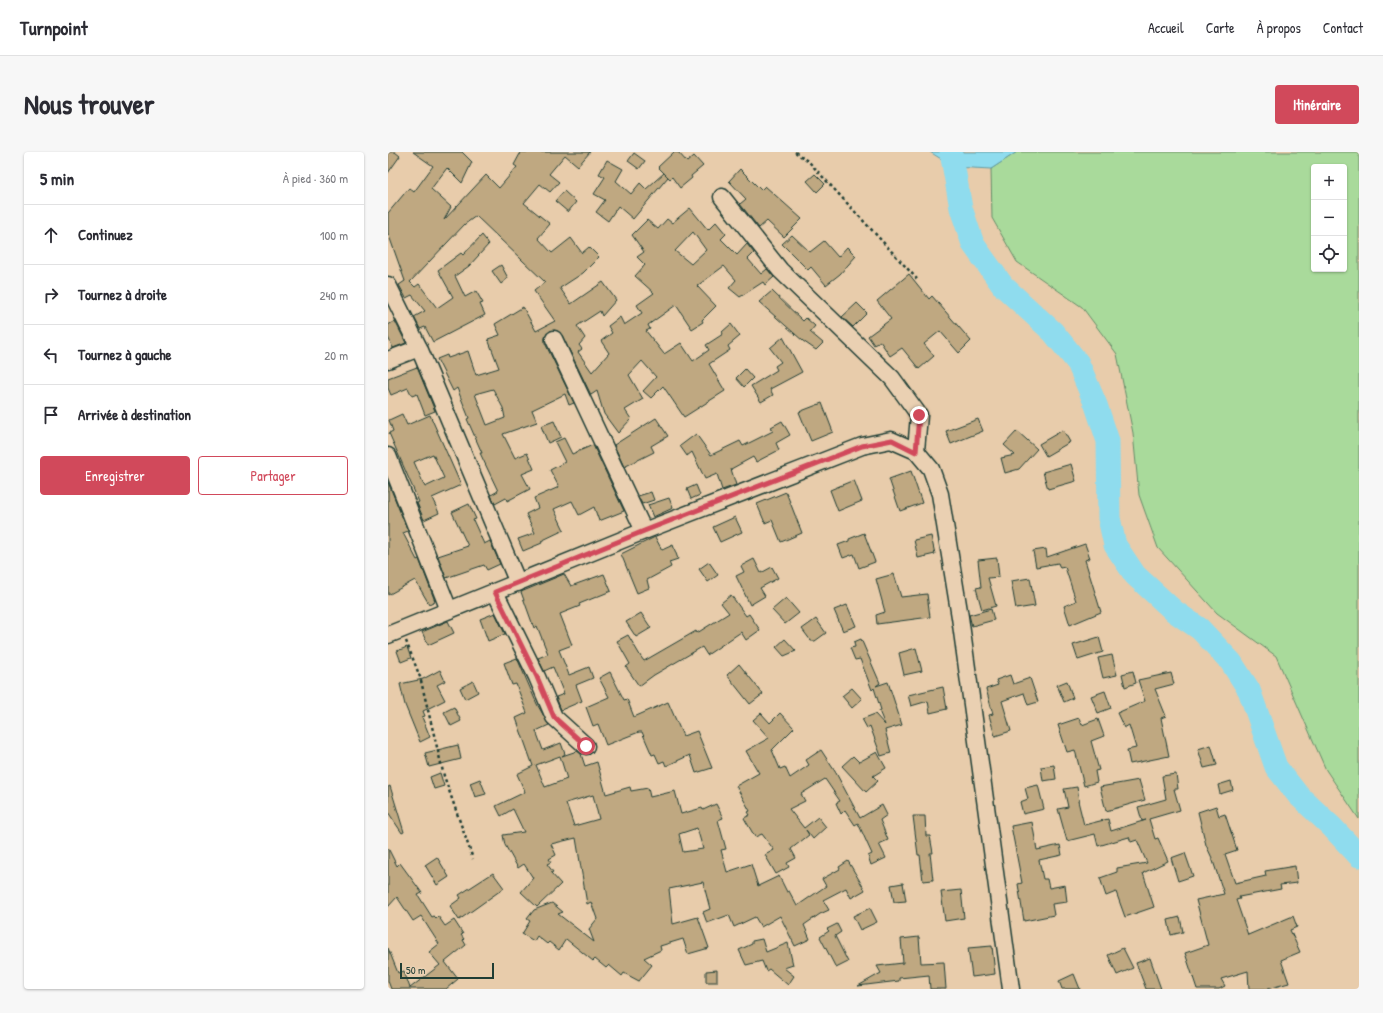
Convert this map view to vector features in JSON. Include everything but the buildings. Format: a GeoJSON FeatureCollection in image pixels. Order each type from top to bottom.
{"type":"FeatureCollection","features":[{"type":"Feature","properties":{"kind":"street"},"geometry":{"type":"LineString","coordinates":[[722,197],[780,270],[892,378],[919,415],[916,452]]}},
{"type":"Feature","properties":{"kind":"street"},"geometry":{"type":"LineString","coordinates":[[388,285],[419,348],[518,583]]}},
{"type":"Feature","properties":{"kind":"street"},"geometry":{"type":"LineString","coordinates":[[554,339],[644,531]]}},
{"type":"Feature","properties":{"kind":"street"},"geometry":{"type":"LineString","coordinates":[[388,360],[419,348]]}},
{"type":"Feature","properties":{"kind":"street"},"geometry":{"type":"LineString","coordinates":[[395,632],[644,531],[862,446],[892,440],[916,452],[931,469],[940,494],[960,617],[1011,989]]}},
{"type":"Feature","properties":{"kind":"street"},"geometry":{"type":"LineString","coordinates":[[388,456],[449,610]]}},
{"type":"Feature","properties":{"kind":"street"},"geometry":{"type":"LineString","coordinates":[[495,592],[537,677],[554,717],[586,746]]}},
{"type":"Feature","properties":{"kind":"path"},"geometry":{"type":"LineString","coordinates":[[795,152],[810,163],[917,279]]}},
{"type":"Feature","properties":{"kind":"path"},"geometry":{"type":"LineString","coordinates":[[395,632],[420,677],[444,776],[473,859]]}},
{"type":"Feature","properties":{"kind":"green space"},"geometry":{"type":"Polygon","coordinates":[[[1017,152],[1359,152],[1359,819],[1326,770],[1276,656],[1217,613],[1158,548],[1139,495],[1133,433],[1117,354],[1082,307],[1017,262],[992,218],[991,169],[1017,152]]]}},
{"type":"Feature","properties":{"kind":"water"},"geometry":{"type":"Polygon","coordinates":[[[930,152],[1017,152],[991,169],[954,167],[930,152]]]}},
{"type":"Feature","properties":{"kind":"waterway"},"geometry":{"type":"LineString","coordinates":[[951,152],[961,208],[973,244],[1003,286],[1053,332],[1078,363],[1096,405],[1108,441],[1109,518],[1115,545],[1135,575],[1174,611],[1200,629],[1231,662],[1249,690],[1276,767],[1298,795],[1332,827],[1359,856]]}},
{"type":"Feature","properties":{"kind":"route"},"geometry":{"type":"LineString","coordinates":[[586,746],[554,717],[537,677],[495,592],[644,531],[862,446],[892,440],[916,452],[919,415]]}}]}
